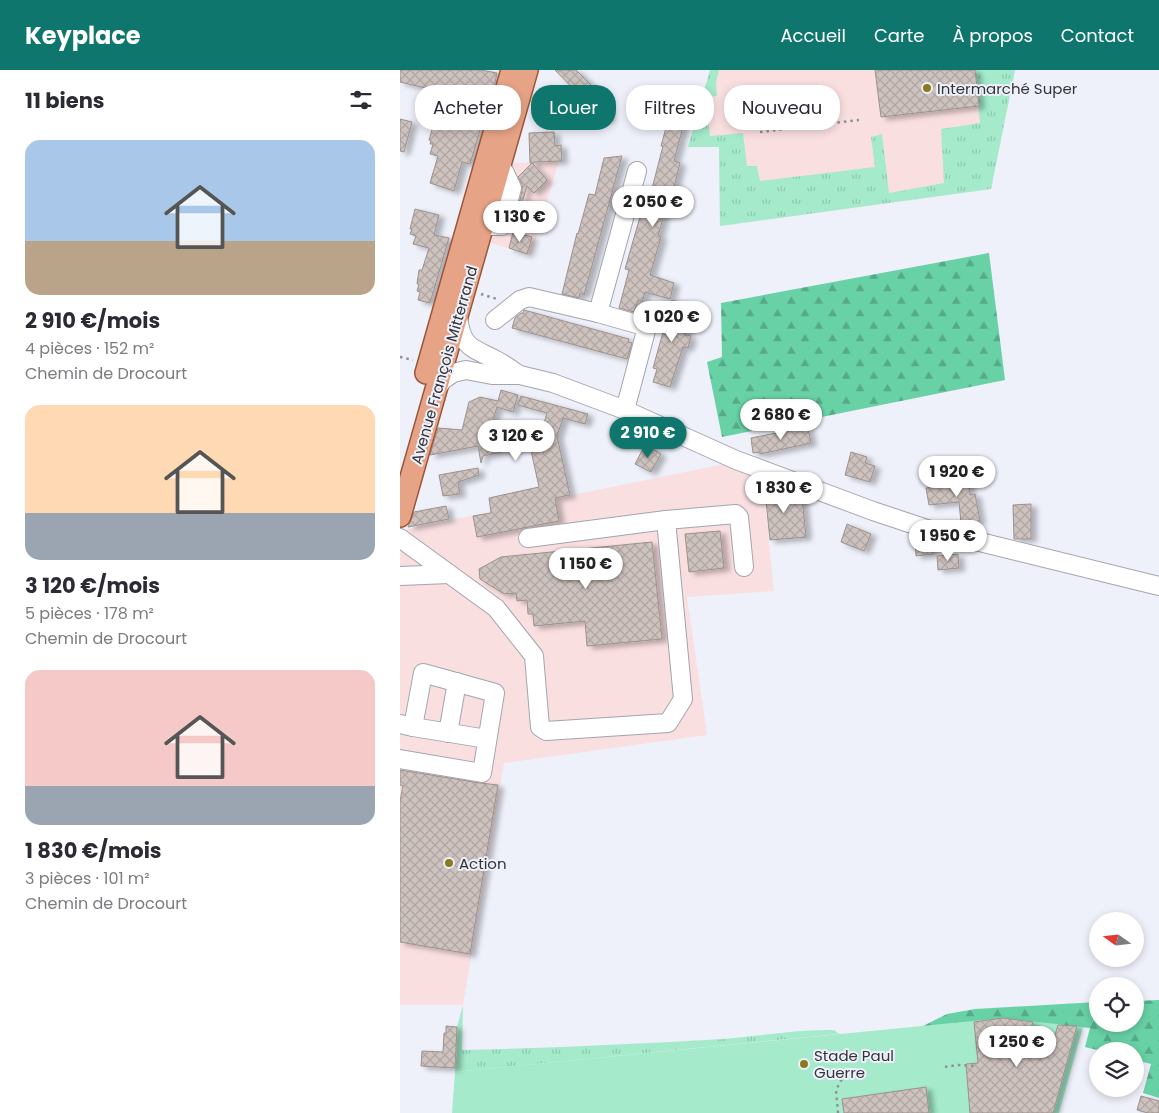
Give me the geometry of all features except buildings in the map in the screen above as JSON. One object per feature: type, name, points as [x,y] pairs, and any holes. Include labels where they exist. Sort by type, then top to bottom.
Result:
[{"type":"main road","name":"Avenue François Mitterrand","points":[[400,466],[449,319],[512,70]]},
{"type":"main road","name":"Avenue François Mitterrand","points":[[400,516],[447,354],[449,319],[471,272],[527,70]]},
{"type":"street","points":[[471,272],[468,255],[519,70]]},
{"type":"street","points":[[598,313],[637,171]]},
{"type":"street","points":[[501,315],[520,300],[529,298],[598,313],[647,327],[625,410]]},
{"type":"street","points":[[449,319],[472,349],[496,360],[520,375]]},
{"type":"street","points":[[472,349],[460,349],[447,354],[455,364],[466,370],[492,375],[520,375],[553,384],[625,410],[736,460],[873,511],[927,528],[1159,586]]},
{"type":"street","points":[[437,388],[443,380],[453,373],[466,370]]},
{"type":"street","points":[[528,538],[666,520],[736,514],[739,517],[744,568]]},
{"type":"street","points":[[400,538],[496,608],[534,656],[540,727],[546,731],[668,723],[683,699],[666,520]]},
{"type":"street","points":[[400,576],[449,574]]},
{"type":"street","points":[[400,759],[482,773],[495,692],[423,673],[406,725],[487,739]]},
{"type":"street","points":[[448,733],[458,682]]},
{"type":"path","points":[[760,132],[859,120]]},
{"type":"path","points":[[476,292],[500,299],[501,315]]},
{"type":"path","points":[[945,1067],[958,1065],[977,1066]]},
{"type":"path","points":[[838,1113],[836,1090],[844,1077]]},
{"type":"shaded area","points":[[710,70],[1015,70],[991,189],[720,226],[719,147],[688,147],[693,130],[714,130],[714,85],[706,85]]},
{"type":"shaded area","points":[[559,161],[531,255],[488,242],[513,163]]},
{"type":"shaded area","points":[[724,464],[762,475],[774,591],[687,597],[707,735],[504,763],[463,1005],[400,1005],[400,556],[407,529]]},
{"type":"green space","points":[[710,70],[719,70],[716,82],[717,96],[714,96],[714,85],[706,85]]},
{"type":"green space","points":[[975,70],[1015,70],[991,189],[720,226],[719,147],[688,147],[693,130],[709,130],[710,136],[743,133],[747,166],[757,166],[760,181],[875,167],[871,137],[882,134],[889,193],[944,183],[941,129],[980,123]]},
{"type":"green space","points":[[989,253],[1005,380],[722,437],[707,362],[722,357],[721,303]]},
{"type":"green space","points":[[1159,1000],[1159,1098],[1144,1093],[1151,1064],[1144,1062],[1144,1042],[1089,1042],[1089,1048],[1085,1047],[1089,1032],[1144,1032],[1144,1001]]},
{"type":"green space","points":[[1089,1002],[1089,1028],[974,1022],[919,1028],[947,1014],[975,1009]]},
{"type":"green space","points":[[463,1005],[462,1050],[724,1039],[806,1031],[834,1030],[839,1034],[455,1072],[457,1027]]},
{"type":"green space","name":"Stade Paul Guerre","points":[[1003,1018],[1083,1027],[1059,1113],[452,1113],[455,1072]]},
{"type":"place","name":"Intermarché Super","points":[[927,88]]},
{"type":"place","name":"Action","points":[[449,863]]},
{"type":"place","name":"Stade Paul Guerre","points":[[804,1064]]}]
